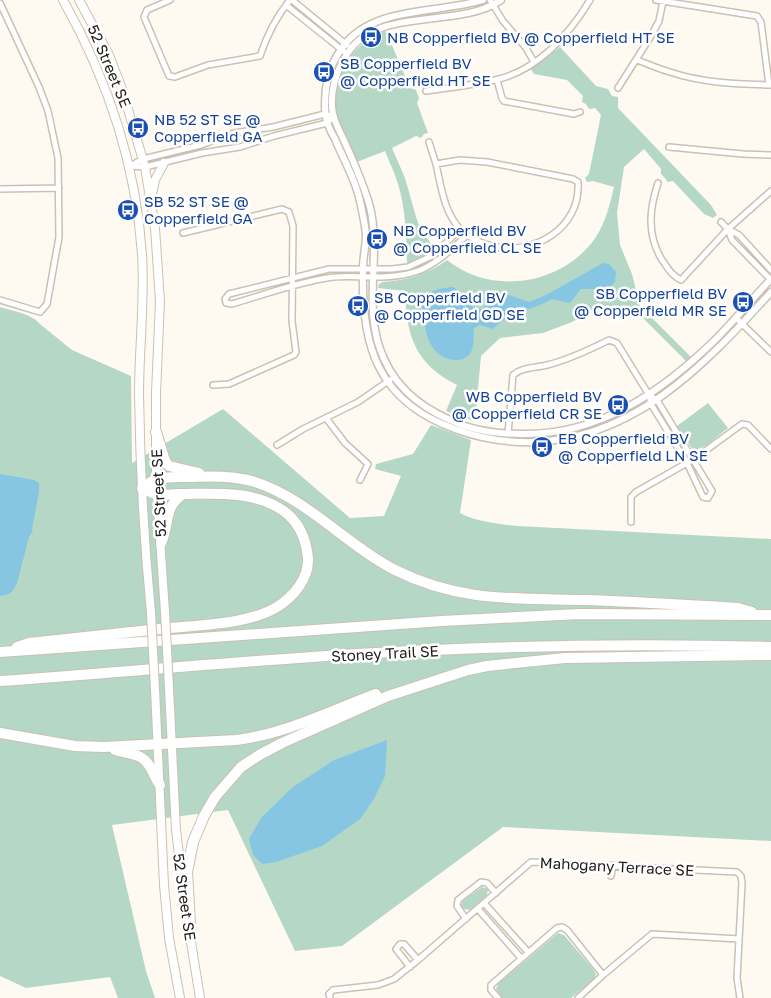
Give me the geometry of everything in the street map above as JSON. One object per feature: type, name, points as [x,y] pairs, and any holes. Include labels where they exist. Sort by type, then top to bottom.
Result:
[{"type":"highway","points":[[156,432],[164,461],[170,466],[210,476]]},
{"type":"highway","points":[[3,652],[29,642],[213,624],[245,618],[276,608],[292,596],[303,581],[308,564],[307,546],[302,531],[293,520],[279,508],[254,498],[227,494],[157,495],[142,488],[156,478],[232,477],[271,488],[286,496],[364,552],[395,570],[428,585],[457,592],[490,598],[586,600],[738,608],[768,615]]},
{"type":"highway","points":[[161,543],[171,504],[183,494]]},
{"type":"highway","name":"Stoney Trail SE","points":[[3,652],[442,621],[579,614],[768,615]]},
{"type":"highway","name":"Stoney Trail SE","points":[[0,681],[276,660],[455,649],[592,644],[771,647]]},
{"type":"highway","points":[[0,733],[75,746],[104,747],[257,737],[282,730],[386,690],[420,680],[487,666],[565,658],[771,655]]},
{"type":"highway","points":[[191,940],[187,872],[193,842],[204,816],[215,797],[241,767],[282,742],[351,711],[388,696],[468,670]]},
{"type":"highway","points":[[104,747],[135,754],[146,759],[155,780],[160,785]]},
{"type":"main road","name":"52 Street SE","points":[[63,0],[92,57],[116,119],[137,205],[142,256],[139,394],[143,534],[151,613],[164,885],[168,929],[180,998]]},
{"type":"main road","name":"52 Street SE","points":[[80,0],[109,55],[122,88],[145,167],[158,252],[160,301],[156,394],[156,478],[176,830],[182,896],[200,998]]},
{"type":"main road","points":[[151,198],[155,180],[164,163]]},
{"type":"street","points":[[170,0],[147,10],[144,17],[169,76],[175,77],[208,65],[260,56],[267,36],[276,19],[289,2]]},
{"type":"street","points":[[483,0],[381,19],[364,27],[341,49],[329,71],[327,82],[325,114],[327,122],[361,203],[366,235],[363,268],[366,325],[378,366],[388,382],[412,408],[429,419],[466,433],[507,441],[535,442],[556,440],[610,426],[651,404],[686,377],[743,323],[771,292]]},
{"type":"street","points":[[501,0],[470,13],[386,26],[368,34],[349,51],[334,84],[334,116],[363,185],[371,210],[374,231],[372,277],[374,334],[384,360],[394,377],[413,398],[442,417],[467,426],[508,434],[558,432],[582,427],[609,417],[649,395],[686,366],[715,340],[771,280],[732,240],[728,228]]},
{"type":"street","points":[[426,91],[496,80],[534,62],[559,42],[579,19],[590,0]]},
{"type":"street","points":[[637,60],[698,79],[770,85],[761,22],[757,16],[656,0]]},
{"type":"street","points":[[618,88],[637,60],[659,21],[663,1]]},
{"type":"street","points":[[289,2],[346,43],[349,51]]},
{"type":"street","points":[[289,2],[312,26],[341,49],[349,51]]},
{"type":"street","points":[[0,3],[39,86],[48,111],[58,158],[60,188],[59,237],[47,304],[40,312],[0,300]]},
{"type":"street","points":[[491,3],[503,21],[526,48],[534,62]]},
{"type":"street","points":[[312,26],[317,21]]},
{"type":"street","points":[[496,80],[504,101],[574,114],[580,112]]},
{"type":"street","points":[[129,166],[142,159],[201,145],[234,133],[325,114],[334,116]]},
{"type":"street","points":[[129,166],[145,167],[202,153],[240,147],[327,122],[334,116]]},
{"type":"street","points":[[429,142],[444,200],[450,214],[460,229],[482,244],[504,249],[522,248],[543,241],[559,230],[572,215],[579,194],[578,182],[574,179],[487,162],[460,160],[436,164]]},
{"type":"street","points":[[669,147],[743,154],[771,154]]},
{"type":"street","points":[[658,183],[652,202],[651,236],[656,250],[672,275],[681,280],[728,228],[771,190]]},
{"type":"street","points":[[356,188],[363,185]]},
{"type":"street","points":[[0,189],[60,188]]},
{"type":"street","points":[[183,233],[282,210],[289,212],[293,226],[292,322],[296,352],[294,355],[229,384],[213,385]]},
{"type":"street","points":[[720,222],[739,234],[771,270]]},
{"type":"street","points":[[460,229],[447,244],[427,259],[408,267],[392,270],[363,268],[328,269],[229,294],[225,299],[226,303],[232,304],[329,277],[391,277],[410,274],[430,266],[442,258],[467,235]]},
{"type":"street","points":[[736,318],[771,352]]},
{"type":"street","points":[[508,434],[513,375],[518,370],[547,365],[582,353],[609,340],[617,343],[649,395],[651,404],[687,464],[702,497],[708,498],[712,491],[657,400],[649,395]]},
{"type":"street","points":[[277,445],[303,429],[358,402],[394,377]]},
{"type":"street","points":[[326,418],[346,443],[368,464],[360,480]]},
{"type":"street","points":[[631,522],[632,497],[636,492],[694,460],[742,424],[748,425],[771,449]]},
{"type":"street","points":[[582,427],[584,434]]},
{"type":"street","name":"Mahogany Terrace SE","points":[[330,998],[333,990],[378,985],[394,979],[532,862],[737,872],[741,876],[742,883],[737,978],[740,998]]},
{"type":"street","points":[[611,876],[613,865]]},
{"type":"street","points":[[466,919],[457,906],[458,900],[481,882],[486,883],[496,893]]},
{"type":"street","points":[[484,903],[528,952]]},
{"type":"street","points":[[478,908],[521,958]]},
{"type":"street","points":[[498,998],[491,990],[491,985],[557,928],[562,927],[567,930],[603,975]]},
{"type":"street","points":[[578,998],[652,934],[739,939]]},
{"type":"street","points":[[410,967],[396,949],[400,944],[404,944],[418,960]]},
{"type":"green space","points":[[386,31],[410,88],[416,90],[419,98],[417,103],[428,133],[424,134],[421,138],[416,136],[392,148],[405,178],[421,230],[435,249],[407,263],[403,204],[397,180],[385,151],[357,162],[343,133],[337,116],[335,102],[339,76],[345,64],[362,44]]},
{"type":"green space","points":[[560,47],[596,86],[608,89],[612,96],[618,97],[618,108],[711,205],[717,215],[713,218],[704,214],[673,181],[667,182],[661,174],[661,169],[644,149],[624,167],[617,213],[620,245],[632,274],[640,306],[692,358],[687,362],[634,309],[601,306],[572,322],[543,333],[500,338],[481,356],[475,421],[446,411],[457,385],[431,368],[422,358],[411,335],[405,291],[378,288],[382,282],[416,276],[447,260],[465,272],[485,279],[527,280],[547,275],[566,266],[582,253],[596,237],[605,219],[614,187],[593,181],[587,182],[585,178],[589,174],[601,115],[595,108],[589,109],[582,102],[583,96],[567,80],[534,74],[531,69]]},
{"type":"green space","points":[[0,307],[32,318],[72,350],[131,376],[132,463],[223,409],[350,518],[384,516],[401,476],[375,469],[376,464],[413,454],[431,425],[471,440],[460,513],[474,519],[518,526],[771,539],[771,841],[503,827],[342,946],[295,951],[228,810],[112,825],[146,971],[155,998],[118,998],[110,977],[26,988],[0,976]]},
{"type":"green space","points":[[708,403],[728,428],[707,445],[693,450],[677,426]]},
{"type":"green space","points":[[482,887],[488,889],[487,895],[470,910],[463,909],[461,905],[463,901]]},
{"type":"green space","points":[[558,933],[564,935],[593,969],[596,974],[594,979],[571,998],[502,998],[496,989],[498,984]]},
{"type":"water","points":[[603,263],[609,264],[616,272],[615,282],[608,289],[581,289],[570,303],[552,299],[507,318],[493,329],[480,325],[474,328],[472,349],[465,358],[455,360],[441,356],[428,339],[421,304],[434,291],[453,287],[464,295],[473,307],[482,309],[493,299],[506,294],[529,302],[546,295]]},
{"type":"water","points":[[0,474],[34,480],[39,483],[39,492],[33,531],[29,537],[17,583],[11,593],[0,596]]},
{"type":"water","points":[[387,740],[385,776],[374,799],[360,819],[322,846],[276,862],[262,864],[253,855],[249,839],[261,818],[293,787],[334,760]]},
{"type":"place","name":"NB Copperfield BV @ Copperfield HT SE","points":[[371,37]]},
{"type":"place","name":"SB Copperfield BV @ Copperfield HT SE","points":[[324,72]]},
{"type":"place","name":"NB 52 ST SE @ Copperfield GA","points":[[138,128]]},
{"type":"place","name":"SB 52 ST SE @ Copperfield GA","points":[[128,210]]},
{"type":"place","name":"NB Copperfield BV @ Copperfield CL SE","points":[[377,239]]},
{"type":"place","name":"SB Copperfield BV @ Copperfield MR SE","points":[[743,302]]},
{"type":"place","name":"SB Copperfield BV @ Copperfield GD SE","points":[[358,306]]},
{"type":"place","name":"WB Copperfield BV @ Copperfield CR SE","points":[[618,405]]},
{"type":"place","name":"EB Copperfield BV @ Copperfield LN SE","points":[[542,447]]}]
